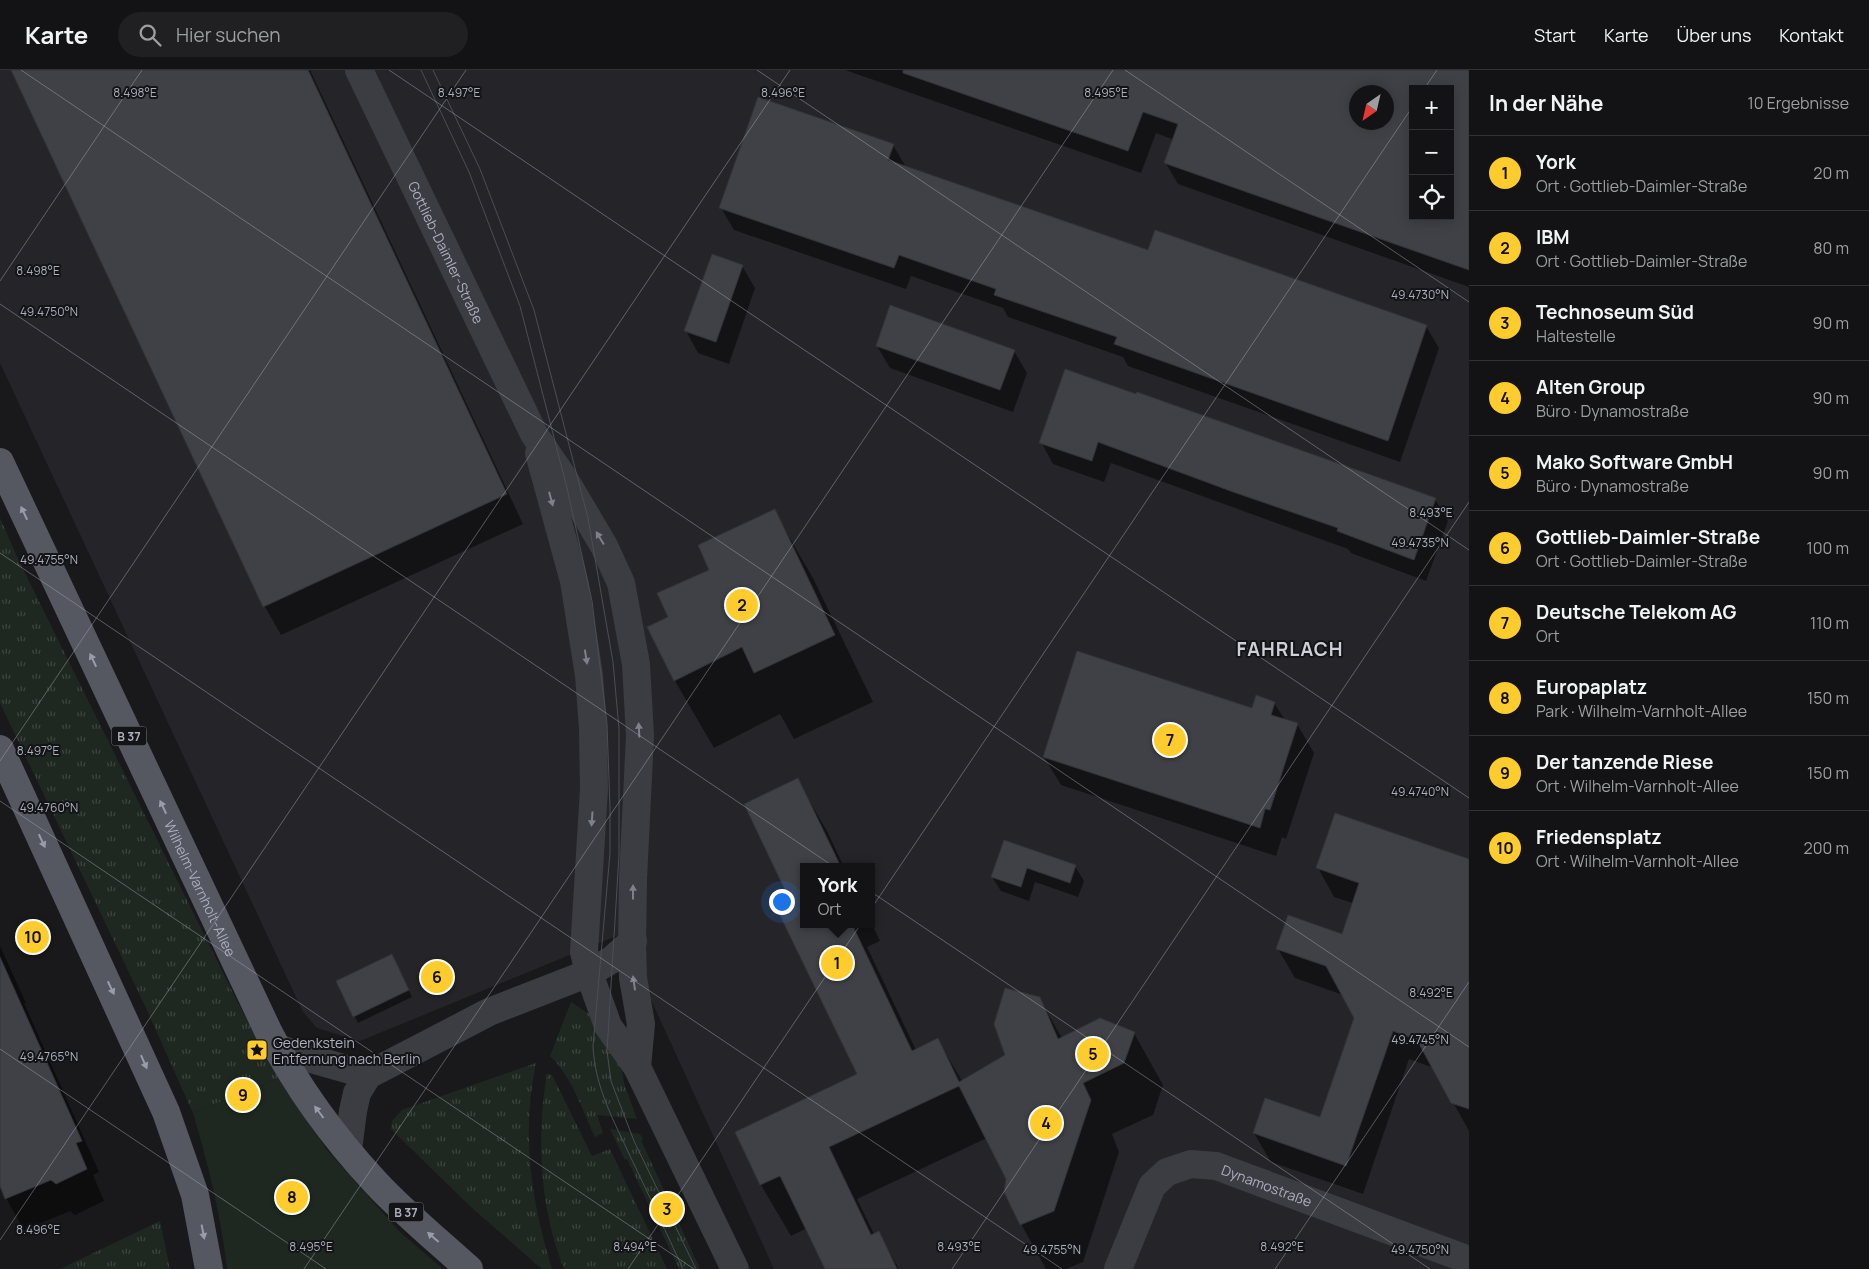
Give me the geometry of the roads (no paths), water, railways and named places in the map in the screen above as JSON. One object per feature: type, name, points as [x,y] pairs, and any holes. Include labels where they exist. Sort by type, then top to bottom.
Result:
[{"type":"main road","name":"Wilhelm-Varnholt-Allee","points":[[0,462],[276,1047],[312,1103],[348,1150],[403,1209],[470,1269]]},
{"type":"main road","points":[[0,749],[166,1112],[194,1195],[209,1269]]},
{"type":"street","name":"Gottlieb-Daimler-Straße","points":[[359,70],[534,434],[565,480],[604,546],[621,583],[636,664],[640,736],[632,879],[633,978],[641,1024],[638,1066]]},
{"type":"street","name":"Gottlieb-Daimler-Straße","points":[[534,434],[574,581],[590,675],[594,788],[584,952],[589,973],[608,1026],[638,1066],[735,1269]]},
{"type":"street","points":[[574,581],[586,571],[596,569],[607,572],[621,583]]},
{"type":"street","points":[[348,1150],[357,1093],[368,1076],[489,1012],[589,973],[613,959],[633,941]]},
{"type":"street","points":[[276,1047],[368,1076]]},
{"type":"street","name":"Dynamostraße","points":[[1118,1269],[1152,1186],[1167,1172],[1191,1164],[1216,1166],[1469,1260]]},
{"type":"tram line","points":[[421,70],[469,172],[520,306],[567,488],[592,601],[607,724],[610,807],[610,853],[593,1046],[597,1076],[612,1117],[683,1269]]},
{"type":"tram line","points":[[433,70],[480,169],[534,310],[588,518],[613,662],[619,729],[619,855],[607,1051],[611,1081],[634,1141],[696,1269]]},
{"type":"place","name":"IBM","points":[[742,605]]},
{"type":"place","name":"Deutsche Telekom AG","points":[[1170,740]]},
{"type":"place","name":"Friedensplatz","points":[[33,937]]},
{"type":"place","name":"York","points":[[837,963]]},
{"type":"place","name":"Gottlieb-Daimler-Straße","points":[[437,977]]},
{"type":"place","name":"Gedenkstein Entfernung nach Berlin","points":[[257,1050]]},
{"type":"place","name":"Mako Software GmbH","points":[[1093,1054]]},
{"type":"place","name":"Der tanzende Riese","points":[[243,1095]]},
{"type":"place","name":"Alten Group","points":[[1046,1123]]},
{"type":"place","name":"Europaplatz","points":[[292,1197]]},
{"type":"place","name":"Technoseum Süd","points":[[667,1209]]},
{"type":"district","name":"FAHRLACH","points":[[1290,649]]}]
